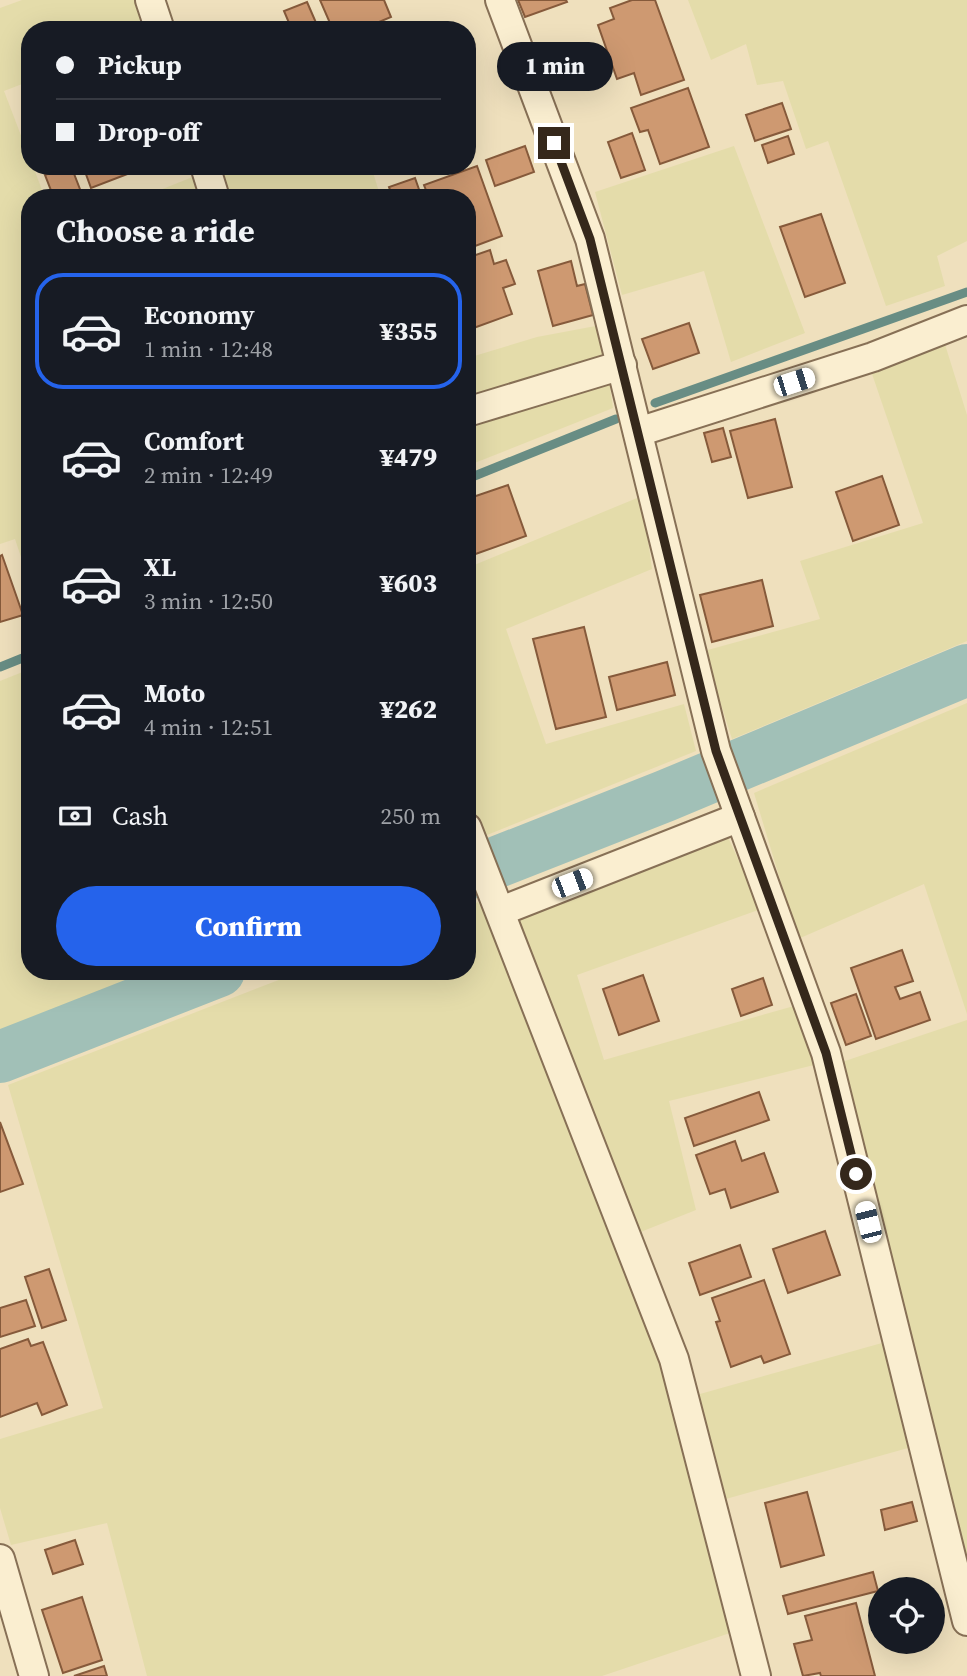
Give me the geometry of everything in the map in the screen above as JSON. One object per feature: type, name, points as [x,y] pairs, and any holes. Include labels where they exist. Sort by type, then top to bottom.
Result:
[{"type":"street","points":[[150,0],[157,21]]},
{"type":"street","points":[[500,0],[590,239],[716,751],[826,1053],[967,1621]]},
{"type":"street","points":[[638,432],[873,357],[967,320]]},
{"type":"street","points":[[476,408],[622,365]]},
{"type":"street","points":[[496,899],[738,809]]},
{"type":"street","points":[[476,851],[674,1359],[756,1676]]},
{"type":"street","points":[[0,1559],[34,1676]]},
{"type":"shaded area","points":[[22,0],[157,0],[162,21],[21,21],[21,84],[4,91],[21,135],[21,175],[36,175],[42,189],[21,189],[21,557],[15,539],[0,544],[0,8]]},
{"type":"shaded area","points":[[688,0],[967,0],[967,241],[937,256],[945,286],[886,306],[828,141],[806,149],[783,81],[757,85],[746,44],[711,60]]},
{"type":"shaded area","points":[[734,146],[805,333],[731,362],[704,271],[622,295],[595,192]]},
{"type":"shaded area","points":[[198,175],[374,175],[378,189],[162,189]]},
{"type":"shaded area","points":[[601,325],[613,408],[476,462],[476,355],[537,337]]},
{"type":"shaded area","points":[[943,338],[967,415],[967,641],[732,739],[704,651],[820,619],[800,561],[923,523],[871,371]]},
{"type":"shaded area","points":[[642,496],[652,569],[506,629],[546,744],[684,704],[696,751],[476,839],[476,564]]},
{"type":"shaded area","points":[[21,673],[21,980],[127,980],[0,1031],[0,681]]},
{"type":"shaded area","points":[[967,703],[967,1014],[924,884],[798,939],[754,793]]},
{"type":"shaded area","points":[[726,833],[761,909],[577,975],[604,1060],[794,1006],[814,1065],[669,1101],[696,1210],[618,1241],[675,1401],[882,1343],[908,1448],[701,1506],[733,1632],[602,1676],[147,1676],[107,1523],[11,1545],[0,1508],[0,1439],[103,1408],[8,1085],[279,980],[476,980],[476,903],[478,902],[491,926]]},
{"type":"shaded area","points":[[967,1020],[967,1572],[842,1062]]},
{"type":"building","points":[[320,0],[384,0],[391,17],[381,21],[329,21]]},
{"type":"building","points":[[518,0],[566,0],[567,2],[525,17]]},
{"type":"building","points":[[632,0],[655,0],[684,80],[641,95],[634,73],[617,79],[598,25],[614,19],[610,8]]},
{"type":"building","points":[[307,2],[315,21],[288,21],[284,11]]},
{"type":"building","points":[[688,88],[709,147],[660,164],[648,130],[640,132],[631,108]]},
{"type":"building","points":[[782,103],[791,129],[755,141],[746,115]]},
{"type":"building","points":[[632,133],[645,170],[621,178],[608,142]]},
{"type":"building","points":[[788,136],[794,154],[768,163],[762,145]]},
{"type":"building","points":[[525,146],[534,172],[495,186],[486,160]]},
{"type":"building","points":[[476,166],[502,236],[476,246],[476,189],[426,189],[424,185],[452,175],[476,175]]},
{"type":"building","points":[[45,175],[74,175],[80,189],[50,189]]},
{"type":"building","points":[[86,175],[125,175],[91,188]]},
{"type":"building","points":[[415,178],[419,189],[390,189],[389,187]]},
{"type":"building","points":[[821,214],[845,283],[805,297],[780,227]]},
{"type":"building","points":[[490,250],[494,264],[506,260],[515,284],[503,288],[512,314],[476,327],[476,255]]},
{"type":"building","points":[[571,261],[577,286],[585,284],[593,315],[553,326],[538,271]]},
{"type":"building","points":[[689,323],[699,353],[653,369],[642,339]]},
{"type":"building","points":[[775,419],[792,487],[748,498],[730,431]]},
{"type":"building","points":[[723,428],[731,457],[712,462],[704,433]]},
{"type":"building","points":[[882,476],[899,525],[853,541],[836,492]]},
{"type":"building","points":[[508,485],[526,536],[476,554],[476,496]]},
{"type":"building","points":[[2,555],[21,616],[0,622]]},
{"type":"building","points":[[762,580],[773,626],[712,642],[700,595]]},
{"type":"building","points":[[584,627],[606,717],[556,729],[533,639]]},
{"type":"building","points":[[667,662],[675,695],[617,710],[609,677]]},
{"type":"building","points":[[902,950],[913,981],[895,987],[900,999],[920,992],[930,1020],[876,1039],[851,968]]},
{"type":"building","points":[[643,975],[659,1021],[619,1035],[603,989]]},
{"type":"building","points":[[763,978],[772,1005],[741,1016],[732,989]]},
{"type":"building","points":[[856,994],[871,1036],[846,1045],[831,1003]]},
{"type":"building","points":[[759,1092],[769,1120],[694,1146],[685,1118]]},
{"type":"building","points":[[0,1122],[23,1184],[0,1192]]},
{"type":"building","points":[[735,1141],[742,1161],[764,1153],[778,1192],[731,1208],[725,1189],[710,1194],[696,1155]]},
{"type":"building","points":[[825,1231],[840,1275],[788,1293],[773,1249]]},
{"type":"building","points":[[740,1245],[751,1277],[700,1295],[689,1263]]},
{"type":"building","points":[[49,1269],[66,1320],[42,1328],[25,1277]]},
{"type":"building","points":[[764,1280],[790,1354],[764,1363],[761,1356],[731,1367],[716,1322],[720,1321],[712,1298]]},
{"type":"building","points":[[26,1300],[35,1326],[0,1337],[0,1308]]},
{"type":"building","points":[[28,1339],[31,1346],[43,1342],[67,1405],[42,1415],[37,1403],[0,1417],[0,1349]]},
{"type":"building","points":[[807,1492],[824,1555],[781,1567],[765,1503]]},
{"type":"building","points":[[912,1502],[917,1521],[885,1530],[881,1510]]},
{"type":"building","points":[[75,1540],[83,1564],[53,1574],[45,1550]]},
{"type":"building","points":[[873,1572],[874,1577],[868,1577],[868,1594],[788,1614],[783,1596]]},
{"type":"building","points":[[82,1597],[102,1660],[63,1673],[42,1610]]},
{"type":"building","points":[[856,1603],[875,1676],[821,1676],[820,1673],[803,1676],[794,1644],[812,1640],[805,1616]]},
{"type":"building","points":[[104,1666],[107,1676],[74,1676]]},
{"type":"waterway","points":[[655,403],[967,292]]},
{"type":"waterway","points":[[476,475],[616,419]]},
{"type":"waterway","points":[[0,667],[21,659]]},
{"type":"waterway","points":[[476,870],[665,796],[967,670]]},
{"type":"waterway","points":[[0,1057],[196,980]]},
{"type":"route","points":[[554,143],[590,239],[716,751],[826,1053],[856,1174]]}]
